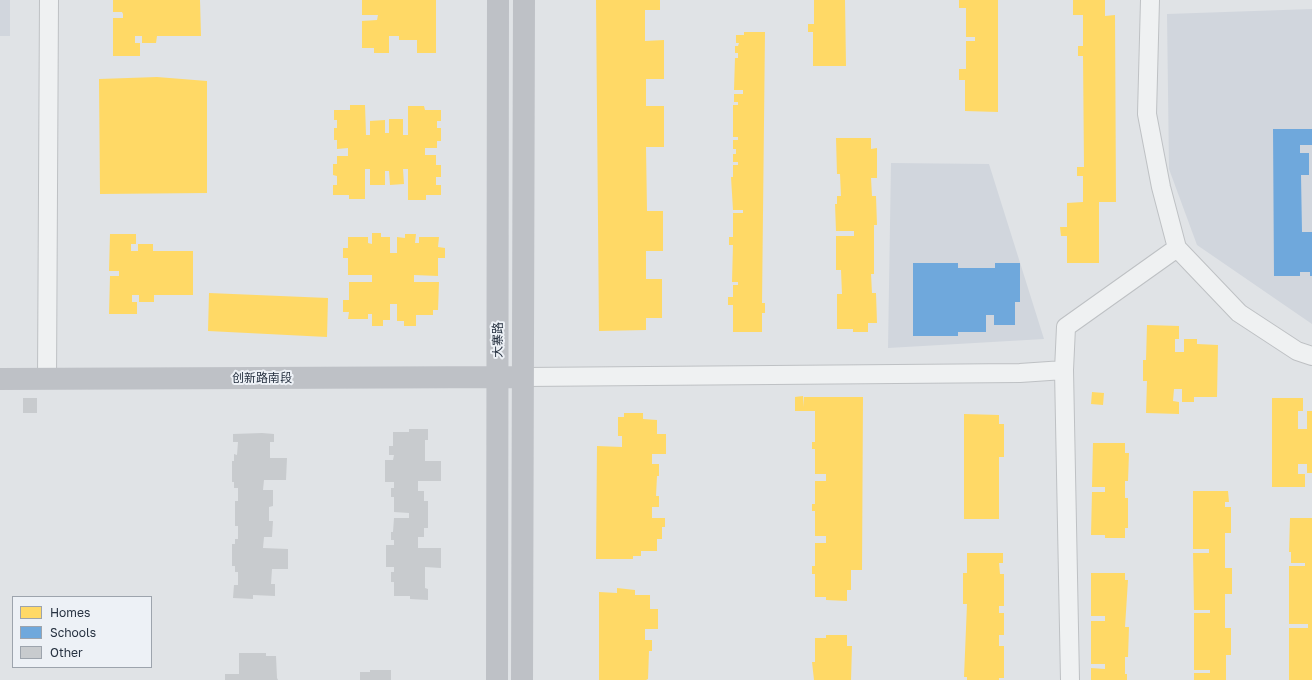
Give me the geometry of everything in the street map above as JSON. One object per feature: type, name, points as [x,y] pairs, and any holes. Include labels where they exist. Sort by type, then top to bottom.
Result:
[{"type":"main road","name":"大寨路","points":[[497,680],[498,0]]},
{"type":"main road","points":[[522,680],[524,0]]},
{"type":"main road","name":"创新路南段","points":[[0,379],[524,377]]},
{"type":"street","points":[[47,378],[49,0]]},
{"type":"street","points":[[1150,0],[1147,114],[1160,187],[1177,248],[1239,313],[1297,351],[1312,356]]},
{"type":"street","points":[[1070,680],[1064,370],[1066,327],[1177,248]]},
{"type":"street","points":[[524,377],[1020,373],[1064,370]]},
{"type":"shaded area","points":[[0,0],[10,0],[10,36],[0,36]]},
{"type":"shaded area","points":[[1312,9],[1312,324],[1197,245],[1169,169],[1167,14]]},
{"type":"shaded area","points":[[891,163],[989,164],[1044,339],[888,348]]},
{"type":"building: Homes","points":[[113,0],[200,0],[201,36],[157,36],[156,43],[142,43],[142,36],[135,36],[135,43],[140,43],[140,56],[113,56],[113,18],[123,18],[123,14],[122,12],[113,12]]},
{"type":"building: Homes","points":[[362,0],[436,0],[436,53],[417,53],[417,40],[399,40],[399,36],[389,36],[389,53],[374,53],[374,48],[362,48],[362,21],[377,20],[378,15],[362,15]]},
{"type":"building: Homes","points":[[596,0],[660,0],[660,10],[645,10],[645,41],[664,40],[664,79],[646,79],[646,106],[664,106],[664,147],[646,147],[647,211],[663,211],[663,251],[646,251],[646,279],[662,279],[662,318],[646,318],[646,330],[599,331]]},
{"type":"building: Homes","points":[[814,0],[845,0],[846,66],[813,66],[813,32],[808,32],[808,24],[814,24]]},
{"type":"building: Homes","points":[[959,0],[998,0],[998,112],[965,111],[965,80],[959,80],[959,69],[966,69],[966,41],[975,41],[975,37],[966,37],[966,8],[959,8]]},
{"type":"building: Homes","points":[[1073,0],[1105,0],[1105,16],[1115,15],[1116,202],[1099,202],[1099,263],[1067,263],[1067,236],[1061,236],[1060,227],[1067,227],[1067,203],[1083,202],[1083,176],[1077,176],[1077,167],[1084,167],[1083,56],[1078,56],[1078,46],[1083,46],[1083,15],[1073,15]]},
{"type":"building: Homes","points":[[744,32],[765,32],[762,303],[765,303],[765,313],[762,313],[762,332],[733,332],[733,305],[728,305],[728,297],[733,297],[733,285],[738,285],[738,282],[732,282],[733,245],[729,245],[729,237],[733,237],[733,213],[743,213],[743,210],[733,210],[731,177],[733,177],[733,165],[738,165],[738,162],[733,162],[733,154],[736,154],[736,149],[733,149],[733,140],[738,140],[738,137],[733,137],[733,105],[738,105],[738,102],[734,102],[734,94],[743,94],[743,90],[734,90],[735,58],[738,58],[738,53],[735,53],[735,46],[738,46],[739,43],[736,43],[736,35],[744,35]]},
{"type":"building: Homes","points":[[157,77],[207,81],[207,193],[100,194],[99,79]]},
{"type":"building: Homes","points":[[350,105],[365,105],[366,135],[370,135],[370,121],[385,120],[385,133],[389,133],[389,119],[403,119],[403,135],[408,135],[408,106],[424,106],[425,110],[441,110],[441,121],[437,121],[437,128],[441,128],[441,141],[437,141],[437,148],[425,148],[425,155],[436,155],[436,165],[441,165],[441,177],[436,177],[436,185],[441,185],[441,195],[426,195],[426,200],[408,200],[408,169],[403,169],[404,184],[390,185],[389,171],[385,171],[385,185],[370,185],[370,169],[365,169],[365,199],[349,199],[349,195],[333,195],[333,185],[337,185],[337,176],[333,175],[333,164],[337,164],[337,156],[348,156],[348,148],[337,149],[337,140],[334,140],[334,128],[337,128],[337,120],[334,120],[334,110],[350,110]]},
{"type":"building: Homes","points":[[836,138],[871,138],[871,149],[877,148],[877,178],[871,178],[872,196],[876,196],[877,225],[874,225],[874,274],[871,274],[872,293],[876,293],[877,323],[868,323],[868,332],[853,332],[853,329],[837,329],[837,294],[842,294],[841,270],[836,270],[836,236],[854,236],[854,231],[836,231],[835,204],[837,204],[837,196],[841,196],[840,174],[837,174]]},
{"type":"building: Homes","points":[[372,233],[381,233],[381,237],[390,237],[390,253],[397,253],[397,237],[405,238],[405,234],[416,234],[415,243],[419,243],[419,237],[439,237],[438,247],[445,248],[445,258],[438,258],[438,276],[414,275],[414,282],[439,282],[438,310],[433,310],[433,315],[416,315],[416,326],[404,326],[404,321],[397,321],[397,304],[390,304],[390,320],[383,320],[383,326],[372,326],[372,314],[368,314],[368,319],[348,319],[349,312],[343,312],[343,300],[349,300],[349,282],[372,282],[372,275],[348,275],[348,258],[343,258],[343,248],[348,248],[348,237],[368,237],[368,243],[372,244]]},
{"type":"building: Homes","points":[[110,234],[136,234],[136,244],[131,244],[131,251],[138,251],[138,244],[153,244],[153,251],[193,251],[193,295],[154,295],[154,302],[139,302],[139,295],[132,295],[132,302],[137,302],[137,314],[109,314],[110,276],[119,276],[119,271],[109,271]]},
{"type":"building: Homes","points":[[209,293],[328,298],[327,337],[208,331]]},
{"type":"building: Homes","points":[[1147,325],[1179,326],[1179,339],[1175,339],[1175,352],[1184,352],[1184,339],[1197,339],[1197,344],[1218,345],[1217,397],[1194,397],[1194,402],[1182,402],[1182,389],[1174,389],[1173,401],[1179,402],[1179,414],[1146,413],[1147,381],[1143,381],[1143,360],[1146,360]]},
{"type":"building: Homes","points":[[1092,392],[1104,393],[1103,405],[1091,404]]},
{"type":"building: Homes","points":[[803,396],[804,407],[804,397],[863,397],[862,570],[851,570],[851,590],[847,590],[847,601],[826,600],[826,597],[815,597],[815,574],[812,574],[812,566],[815,566],[815,543],[826,543],[826,536],[815,536],[815,511],[812,511],[812,504],[815,504],[815,481],[826,481],[826,474],[815,474],[815,449],[812,449],[812,442],[815,442],[815,411],[795,411],[795,397]]},
{"type":"building: Homes","points":[[1272,398],[1303,398],[1303,411],[1298,411],[1298,429],[1307,429],[1307,411],[1312,411],[1312,473],[1307,473],[1307,464],[1298,464],[1298,474],[1305,474],[1305,487],[1272,487]]},
{"type":"building: Homes","points":[[624,413],[643,413],[643,419],[657,420],[657,434],[666,434],[666,454],[652,454],[652,464],[659,464],[656,496],[659,496],[659,507],[652,507],[652,518],[665,518],[665,527],[662,527],[662,539],[657,539],[657,551],[641,551],[641,556],[633,556],[633,559],[596,559],[597,446],[622,447],[622,436],[618,436],[618,417],[624,417]]},
{"type":"building: Homes","points":[[964,414],[999,415],[999,424],[1004,424],[1004,457],[999,457],[999,519],[964,519]]},
{"type":"building: Homes","points":[[1093,443],[1125,443],[1125,453],[1129,453],[1128,481],[1125,481],[1125,498],[1128,498],[1128,528],[1125,528],[1125,538],[1105,538],[1105,535],[1091,535],[1092,492],[1105,492],[1105,487],[1092,487]]},
{"type":"building: Homes","points":[[1193,491],[1228,491],[1229,502],[1225,502],[1225,507],[1231,507],[1231,533],[1225,533],[1225,568],[1232,568],[1232,594],[1225,594],[1225,628],[1231,628],[1231,655],[1226,655],[1226,680],[1194,680],[1194,673],[1210,673],[1210,670],[1194,670],[1194,613],[1210,613],[1210,610],[1194,610],[1193,553],[1209,553],[1209,549],[1193,549]]},
{"type":"building: Homes","points":[[1290,518],[1312,518],[1312,680],[1289,680],[1289,628],[1308,628],[1308,624],[1289,624],[1289,566],[1305,566],[1305,563],[1291,563],[1291,552],[1289,552]]},
{"type":"building: Homes","points":[[967,553],[1003,553],[1003,563],[999,563],[1000,574],[1004,574],[1004,606],[999,606],[999,613],[1004,613],[1004,635],[999,635],[999,646],[1004,646],[1004,678],[999,678],[999,680],[967,680],[967,677],[964,677],[967,604],[963,604],[963,573],[967,573]]},
{"type":"building: Homes","points":[[1091,573],[1125,573],[1125,580],[1128,580],[1125,627],[1129,627],[1128,657],[1125,657],[1125,674],[1127,674],[1127,680],[1091,680],[1091,668],[1105,669],[1105,664],[1091,664],[1091,621],[1105,621],[1105,616],[1091,616]]},
{"type":"building: Homes","points":[[617,588],[635,590],[635,595],[650,595],[650,609],[658,609],[658,629],[645,629],[645,640],[652,640],[652,651],[649,651],[648,679],[646,680],[599,680],[599,592],[617,593]]},
{"type":"building: Homes","points":[[826,635],[847,635],[847,646],[852,646],[851,680],[814,680],[812,662],[815,662],[815,638],[826,638]]},
{"type":"building: Schools","points":[[1273,129],[1312,129],[1312,145],[1300,145],[1300,153],[1309,153],[1309,175],[1301,175],[1302,232],[1312,232],[1312,276],[1310,276],[1310,272],[1300,272],[1300,276],[1274,276]]},
{"type":"building: Schools","points":[[913,263],[958,263],[958,268],[995,268],[995,263],[1020,263],[1020,302],[1015,302],[1015,325],[994,325],[994,315],[986,315],[986,332],[958,332],[958,336],[913,336]]},
{"type":"building: Other","points":[[23,398],[37,398],[37,413],[23,413]]},
{"type":"building: Other","points":[[409,429],[428,429],[428,440],[425,440],[425,461],[441,461],[441,481],[418,481],[418,491],[424,491],[424,501],[428,501],[428,528],[424,528],[424,537],[418,537],[418,548],[441,548],[441,568],[425,567],[425,588],[428,589],[428,600],[410,599],[410,596],[394,596],[394,582],[391,582],[391,572],[394,572],[394,567],[386,567],[386,545],[394,545],[394,540],[391,540],[391,532],[393,532],[394,518],[409,518],[409,513],[394,512],[394,497],[391,497],[391,488],[394,488],[394,482],[385,482],[385,460],[393,460],[394,455],[389,455],[389,446],[393,446],[393,432],[409,432]]},
{"type":"building: Other","points":[[233,434],[274,434],[274,442],[270,442],[270,458],[287,458],[286,480],[264,480],[263,490],[273,490],[273,506],[269,507],[269,521],[273,521],[272,537],[264,537],[263,548],[288,549],[288,569],[272,569],[271,584],[275,584],[275,596],[253,595],[253,599],[233,598],[234,585],[238,585],[238,572],[235,572],[235,566],[232,566],[232,544],[235,544],[235,539],[238,539],[238,526],[235,526],[235,501],[238,501],[238,488],[234,488],[234,482],[232,482],[232,461],[234,461],[234,454],[237,455],[238,442],[233,442]]},
{"type":"building: Other","points":[[239,653],[266,653],[266,656],[276,656],[278,680],[225,680],[225,674],[239,674]]},
{"type":"building: Other","points":[[370,670],[391,670],[391,680],[360,680],[360,672],[370,672]]}]
